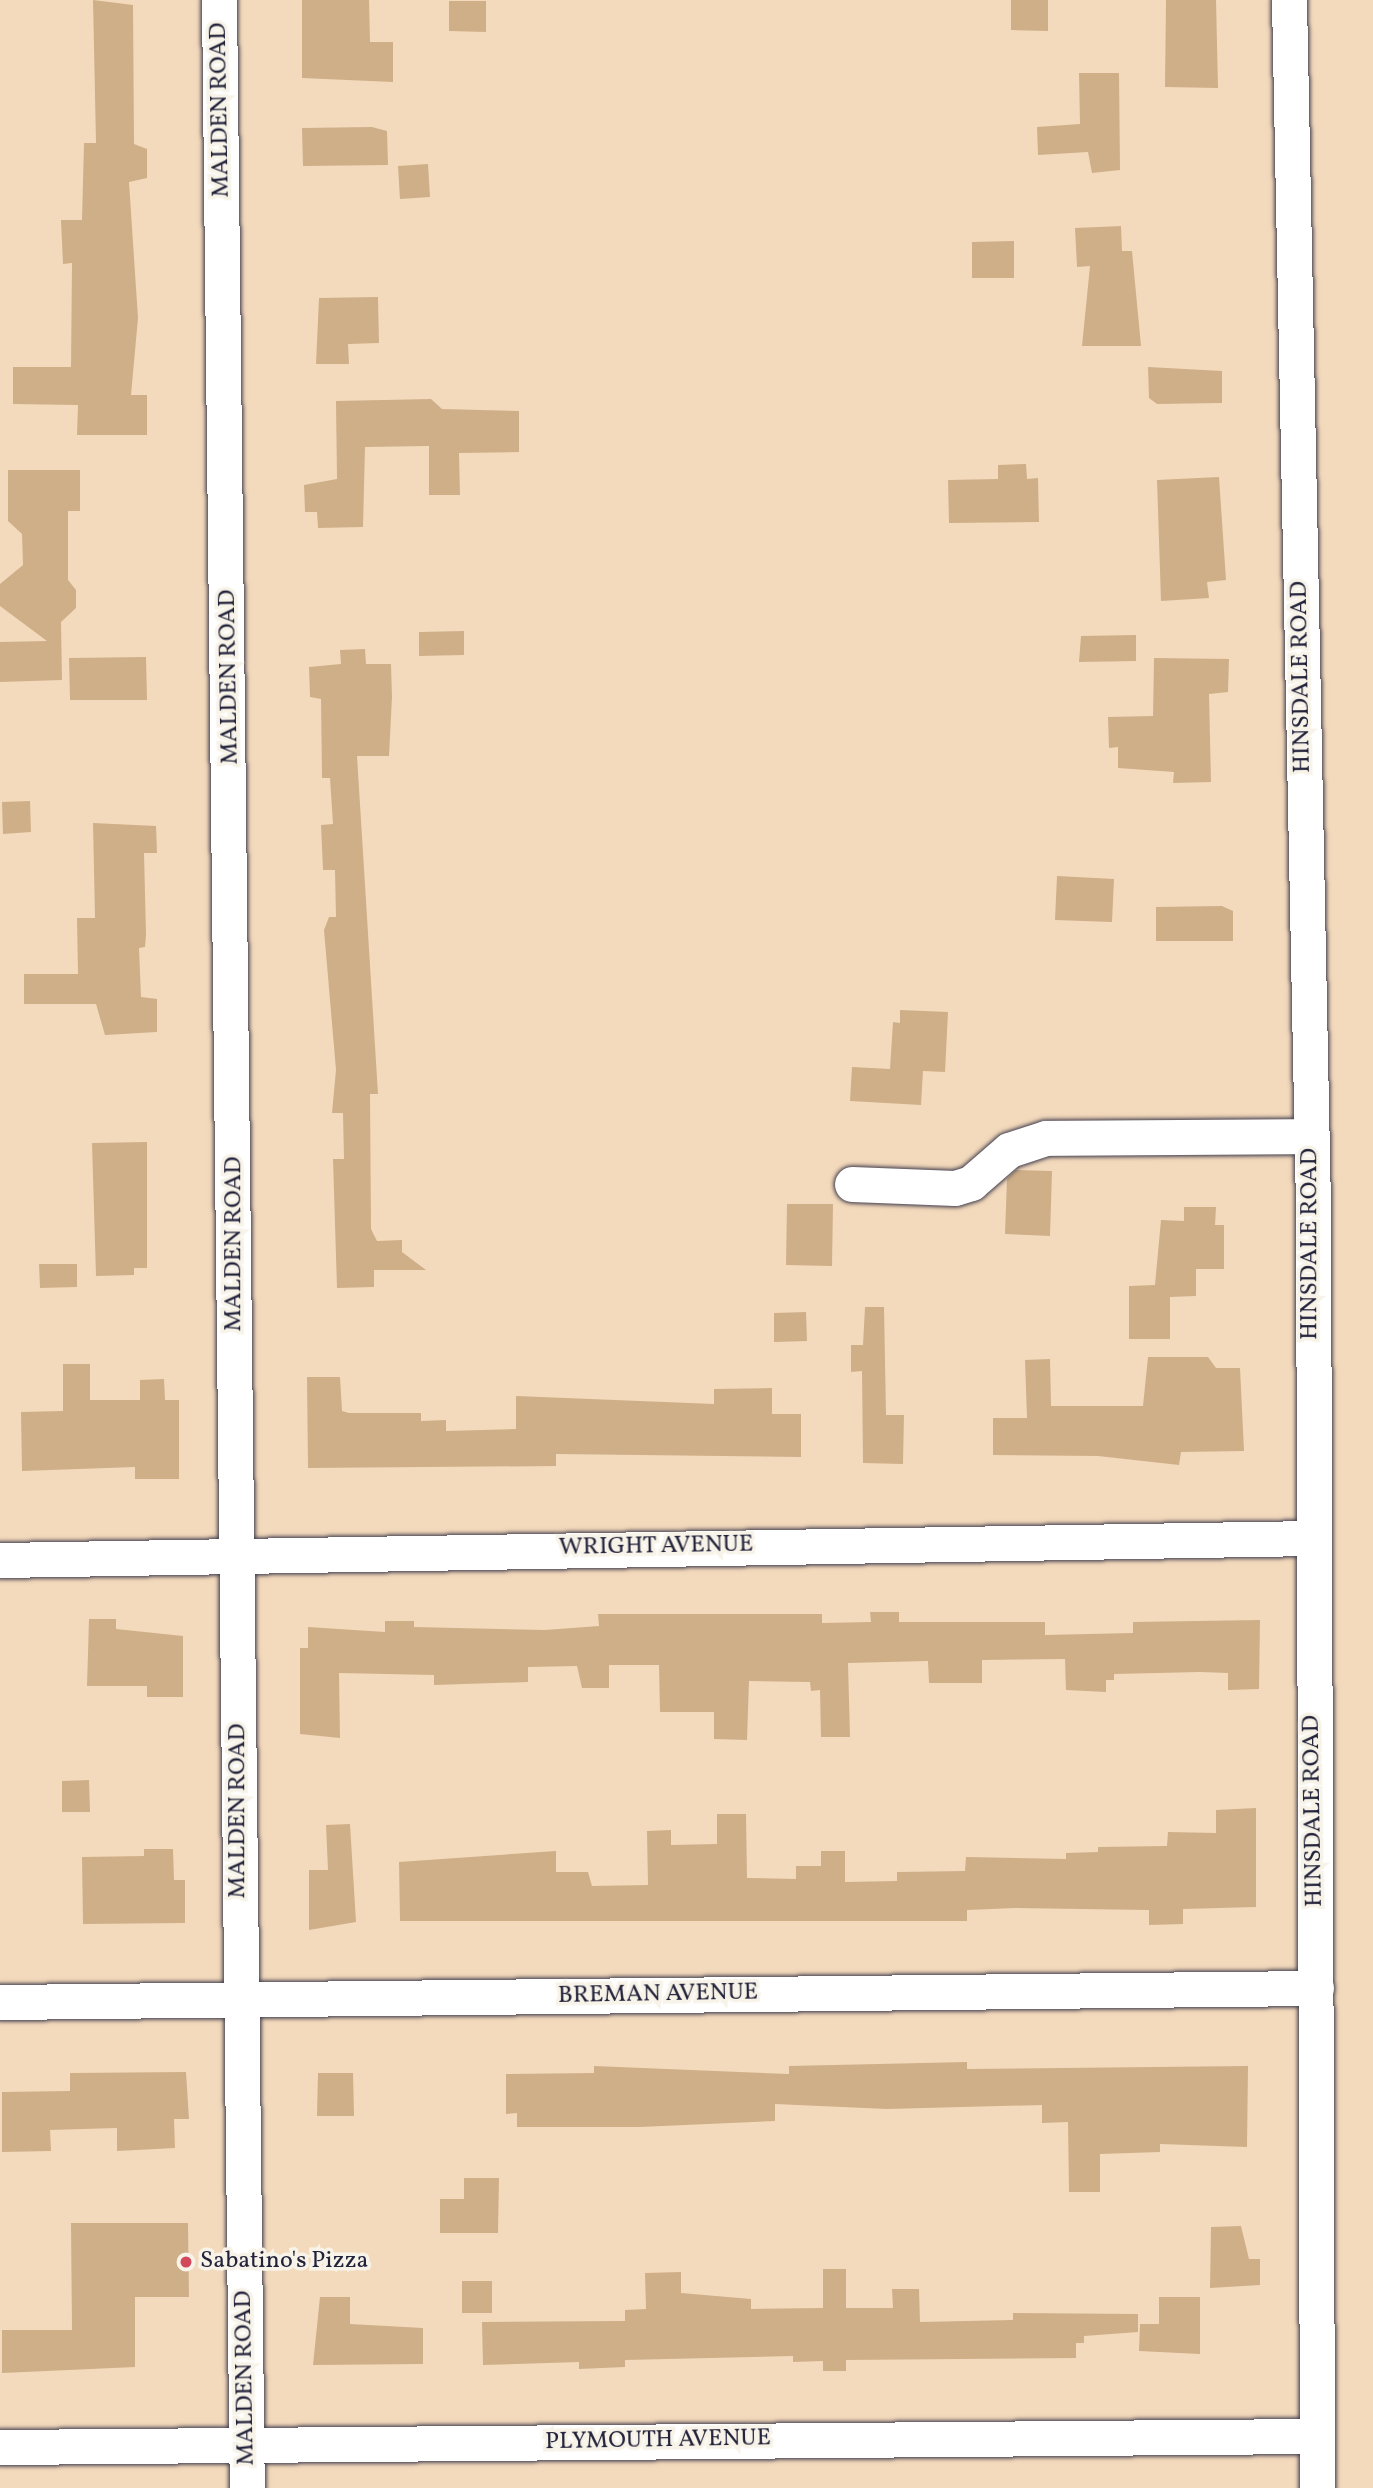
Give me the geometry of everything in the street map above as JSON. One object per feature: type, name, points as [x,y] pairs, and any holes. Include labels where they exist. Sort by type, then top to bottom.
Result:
[{"type":"street","name":"MALDEN ROAD","points":[[219,0],[247,2488]]},
{"type":"street","name":"HINSDALE ROAD","points":[[1289,0],[1312,1136],[1317,2488]]},
{"type":"street","points":[[852,1184],[955,1188],[971,1183],[1009,1150],[1046,1138],[1312,1136]]},
{"type":"street","name":"WRIGHT AVENUE","points":[[0,1560],[237,1553],[1312,1538]]},
{"type":"street","name":"BREMAN AVENUE","points":[[0,2002],[1316,1987]]},
{"type":"street","name":"PLYMOUTH AVENUE","points":[[0,2446],[1316,2435]]},
{"type":"building","points":[[93,0],[133,5],[134,144],[147,149],[147,178],[129,182],[138,318],[131,395],[147,395],[147,435],[77,435],[78,405],[13,404],[13,367],[71,367],[72,263],[63,264],[61,220],[82,220],[84,143],[96,143]]},
{"type":"building","points":[[302,0],[369,0],[370,42],[393,42],[393,82],[302,78]]},
{"type":"building","points":[[1011,0],[1048,0],[1048,31],[1011,30]]},
{"type":"building","points":[[1166,0],[1216,0],[1218,88],[1165,87]]},
{"type":"building","points":[[449,1],[486,1],[486,32],[449,31]]},
{"type":"building","points":[[1079,73],[1119,73],[1120,170],[1092,173],[1088,152],[1038,155],[1037,127],[1080,124]]},
{"type":"building","points":[[372,127],[387,131],[388,165],[303,166],[302,128]]},
{"type":"building","points":[[428,164],[430,197],[400,199],[398,166]]},
{"type":"building","points":[[1121,226],[1122,251],[1132,251],[1141,346],[1082,346],[1090,266],[1077,267],[1075,228]]},
{"type":"building","points":[[1014,241],[1014,278],[972,278],[972,242]]},
{"type":"building","points":[[378,297],[379,343],[348,344],[349,364],[316,364],[319,298]]},
{"type":"building","points":[[1148,367],[1222,371],[1222,403],[1157,404],[1149,398]]},
{"type":"building","points":[[431,399],[442,409],[519,411],[519,452],[459,453],[460,495],[429,495],[429,446],[365,447],[363,527],[318,528],[317,512],[305,512],[304,485],[337,479],[336,401]]},
{"type":"building","points":[[1026,464],[1027,479],[1038,478],[1039,522],[949,523],[948,480],[998,479],[998,465]]},
{"type":"building","points":[[8,470],[80,470],[80,511],[68,511],[68,580],[76,590],[76,608],[61,622],[62,680],[0,682],[0,642],[47,641],[0,606],[0,584],[23,565],[22,534],[8,521]]},
{"type":"building","points":[[1219,477],[1226,580],[1207,582],[1209,598],[1161,601],[1157,480]]},
{"type":"building","points":[[464,631],[464,655],[419,656],[419,632]]},
{"type":"building","points":[[1136,635],[1136,661],[1079,662],[1081,636]]},
{"type":"building","points":[[365,649],[366,664],[391,664],[392,697],[389,756],[357,756],[378,1094],[370,1094],[371,1229],[377,1241],[402,1240],[402,1252],[426,1270],[374,1270],[374,1287],[337,1288],[333,1159],[344,1159],[343,1113],[332,1113],[336,1070],[324,930],[329,917],[336,917],[335,870],[323,870],[321,825],[333,824],[330,778],[322,778],[321,699],[310,697],[309,667],[341,664],[340,650]]},
{"type":"building","points":[[146,657],[147,700],[70,700],[69,658]]},
{"type":"building","points":[[1154,658],[1229,659],[1228,692],[1209,694],[1211,782],[1173,783],[1174,772],[1118,768],[1118,747],[1109,748],[1108,717],[1153,716]]},
{"type":"building","points":[[30,801],[31,832],[3,834],[2,802]]},
{"type":"building","points":[[93,823],[156,826],[157,853],[144,853],[146,935],[145,947],[139,948],[141,997],[157,999],[157,1032],[105,1035],[96,1004],[24,1004],[24,974],[78,974],[77,918],[95,918]]},
{"type":"building","points":[[1057,876],[1114,879],[1112,922],[1055,920]]},
{"type":"building","points":[[1222,906],[1233,911],[1233,941],[1156,941],[1156,907]]},
{"type":"building","points":[[900,1010],[948,1012],[945,1072],[923,1071],[921,1105],[850,1101],[852,1067],[890,1069],[893,1022],[900,1023]]},
{"type":"building","points":[[147,1142],[147,1268],[134,1268],[134,1275],[96,1276],[92,1143]]},
{"type":"building","points":[[1016,1170],[1052,1171],[1050,1236],[1005,1234],[1007,1179]]},
{"type":"building","points":[[787,1204],[833,1204],[832,1266],[786,1265]]},
{"type":"building","points":[[1184,1207],[1216,1207],[1215,1225],[1224,1225],[1224,1269],[1196,1269],[1196,1296],[1170,1297],[1170,1339],[1129,1339],[1129,1286],[1155,1285],[1161,1220],[1184,1221]]},
{"type":"building","points":[[39,1264],[77,1264],[77,1287],[40,1288]]},
{"type":"building","points":[[865,1307],[884,1307],[886,1415],[904,1415],[903,1464],[863,1463],[862,1371],[851,1372],[851,1345],[863,1345]]},
{"type":"building","points":[[806,1312],[807,1341],[774,1342],[774,1313]]},
{"type":"building","points":[[1148,1357],[1208,1357],[1216,1368],[1240,1368],[1244,1451],[1181,1452],[1179,1465],[1098,1456],[993,1455],[993,1418],[1027,1418],[1025,1360],[1050,1359],[1051,1406],[1143,1406]]},
{"type":"building","points":[[63,1364],[90,1364],[90,1400],[140,1400],[140,1380],[164,1379],[165,1400],[179,1400],[179,1479],[135,1479],[135,1467],[22,1471],[21,1412],[63,1411]]},
{"type":"building","points":[[307,1377],[340,1377],[342,1411],[421,1413],[421,1421],[446,1420],[446,1431],[516,1429],[516,1396],[714,1404],[714,1389],[772,1388],[772,1414],[801,1414],[801,1457],[556,1454],[556,1466],[308,1468]]},
{"type":"building","points":[[870,1612],[899,1612],[899,1622],[1045,1622],[1045,1635],[1133,1633],[1133,1622],[1260,1620],[1259,1689],[1228,1690],[1228,1673],[1200,1672],[1114,1674],[1114,1680],[1106,1680],[1106,1692],[1066,1690],[1065,1659],[982,1660],[982,1683],[929,1683],[928,1661],[848,1663],[850,1737],[821,1737],[820,1690],[811,1691],[810,1682],[749,1681],[747,1740],[714,1739],[714,1712],[660,1712],[659,1665],[609,1665],[609,1688],[582,1688],[577,1666],[528,1667],[528,1682],[434,1685],[434,1675],[339,1673],[340,1738],[300,1734],[300,1648],[308,1648],[308,1627],[385,1632],[385,1621],[414,1621],[414,1627],[545,1630],[599,1626],[598,1614],[822,1614],[822,1623],[871,1622]]},
{"type":"building","points":[[89,1619],[116,1619],[116,1629],[183,1636],[183,1697],[147,1697],[147,1686],[87,1686]]},
{"type":"building","points":[[89,1780],[90,1812],[62,1812],[62,1781]]},
{"type":"building","points":[[1256,1808],[1256,1907],[1183,1909],[1183,1924],[1149,1925],[1149,1910],[1015,1908],[967,1910],[967,1921],[400,1921],[399,1862],[556,1851],[556,1872],[588,1872],[592,1886],[648,1885],[647,1831],[671,1830],[671,1845],[717,1844],[717,1814],[746,1814],[747,1878],[796,1879],[796,1866],[821,1866],[821,1851],[845,1851],[845,1882],[897,1881],[897,1872],[965,1871],[966,1857],[1066,1859],[1066,1853],[1098,1852],[1098,1847],[1167,1846],[1168,1832],[1216,1833],[1216,1810]]},
{"type":"building","points":[[350,1824],[356,1922],[309,1930],[309,1870],[328,1870],[326,1825]]},
{"type":"building","points":[[144,1849],[173,1849],[174,1880],[185,1880],[185,1923],[83,1924],[82,1857],[144,1856]]},
{"type":"building","points":[[967,2062],[967,2069],[1248,2066],[1247,2147],[1160,2144],[1160,2152],[1100,2154],[1100,2192],[1069,2192],[1068,2122],[1042,2123],[1042,2105],[887,2109],[775,2104],[775,2121],[640,2127],[517,2127],[517,2113],[506,2114],[506,2074],[594,2073],[594,2066],[789,2074],[789,2066]]},
{"type":"building","points":[[186,2072],[189,2119],[174,2119],[175,2148],[117,2151],[117,2128],[50,2130],[51,2151],[2,2152],[2,2092],[70,2091],[70,2073]]},
{"type":"building","points":[[318,2073],[353,2073],[354,2116],[317,2116]]},
{"type":"building","points":[[464,2178],[499,2178],[498,2233],[440,2233],[440,2199],[464,2199]]},
{"type":"building","points":[[71,2223],[188,2223],[189,2297],[135,2297],[135,2367],[2,2373],[2,2330],[72,2330]]},
{"type":"building","points":[[1241,2226],[1249,2259],[1260,2259],[1260,2285],[1210,2288],[1211,2227]]},
{"type":"building","points":[[823,2269],[846,2269],[846,2308],[893,2308],[892,2289],[919,2289],[920,2322],[1013,2320],[1013,2313],[1138,2314],[1138,2332],[1084,2336],[1084,2343],[1076,2343],[1076,2358],[846,2360],[846,2371],[823,2371],[823,2361],[793,2362],[793,2356],[625,2360],[625,2367],[579,2369],[579,2362],[483,2365],[482,2322],[625,2321],[625,2310],[646,2309],[645,2273],[681,2272],[681,2293],[751,2299],[751,2309],[823,2308]]},
{"type":"building","points":[[462,2281],[492,2281],[492,2313],[462,2313]]},
{"type":"building","points":[[320,2297],[350,2297],[350,2324],[423,2328],[423,2364],[313,2365]]},
{"type":"building","points":[[1159,2297],[1200,2297],[1200,2354],[1139,2351],[1140,2324],[1159,2324]]},
{"type":"place","name":"Sabatino's Pizza","points":[[186,2262]]}]
